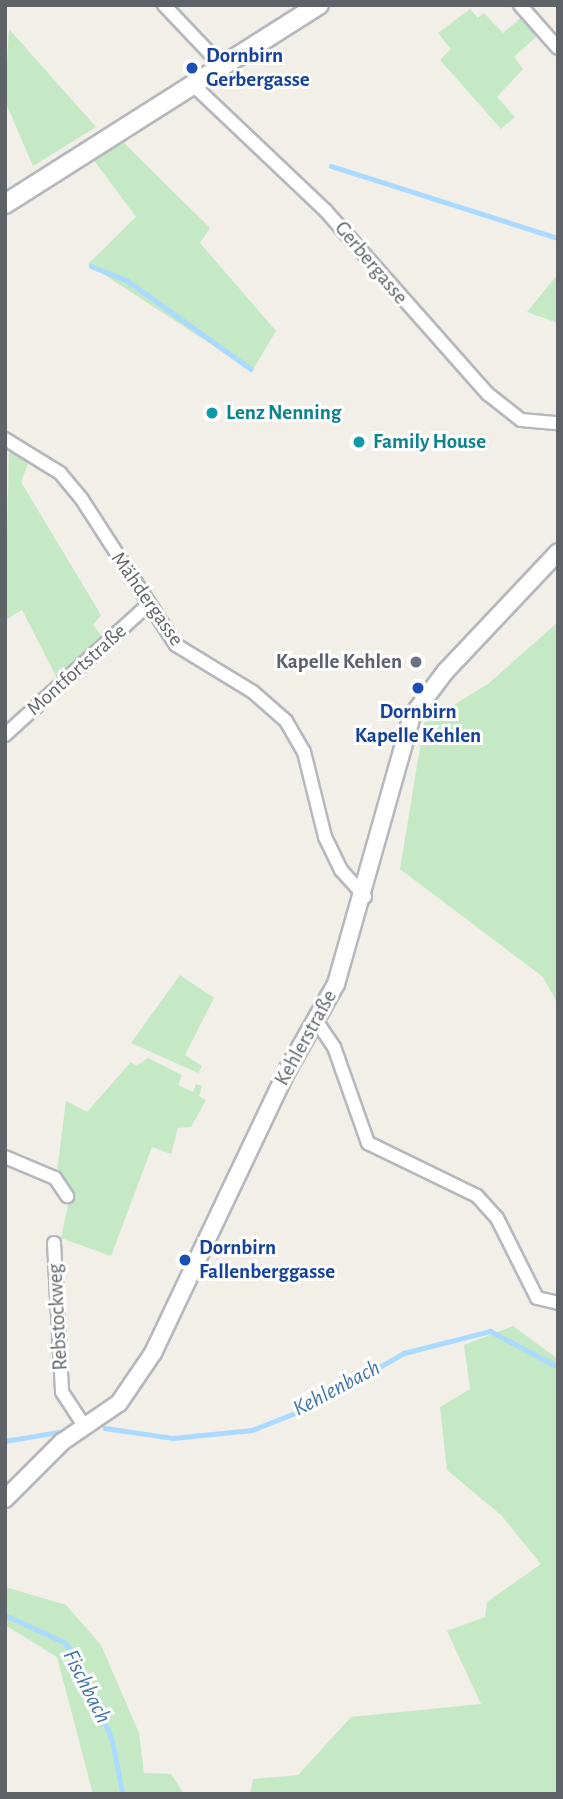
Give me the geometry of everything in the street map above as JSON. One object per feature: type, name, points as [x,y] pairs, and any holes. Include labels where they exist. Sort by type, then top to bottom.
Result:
[{"type":"main road","points":[[5,204],[191,83],[319,5]]},
{"type":"street","points":[[164,5],[221,65]]},
{"type":"street","points":[[520,5],[558,48]]},
{"type":"street","name":"Gerbergasse","points":[[191,83],[325,210],[488,394],[521,421],[558,423]]},
{"type":"street","name":"Mähdergasse","points":[[5,439],[60,473],[148,605],[187,654],[253,692],[286,720],[304,752],[325,837],[341,870],[365,897]]},
{"type":"street","name":"Kehlerstraße","points":[[5,1500],[27,1472],[119,1403],[153,1353],[315,1019],[336,984],[365,897],[415,710],[558,552]]},
{"type":"street","name":"Montfortstraße","points":[[5,735],[148,605]]},
{"type":"street","points":[[315,1019],[338,1056],[368,1143],[477,1196],[497,1218],[537,1298],[558,1303]]},
{"type":"street","points":[[5,1157],[55,1178],[67,1196]]},
{"type":"street","name":"Rebstockweg","points":[[54,1243],[62,1391],[85,1427]]},
{"type":"green space","points":[[470,9],[478,18],[484,13],[503,33],[522,17],[538,35],[514,57],[523,69],[497,97],[515,117],[501,129],[440,60],[451,49],[438,33]]},
{"type":"green space","points":[[9,29],[96,127],[33,166],[5,101]]},
{"type":"green space","points":[[119,138],[210,228],[200,243],[276,331],[252,371],[88,264],[136,217],[90,155]]},
{"type":"green space","points":[[558,274],[558,323],[527,312]]},
{"type":"green space","points":[[9,450],[29,461],[21,482],[101,615],[93,625],[101,635],[57,678],[22,610],[5,620]]},
{"type":"green space","points":[[558,622],[558,1004],[543,977],[400,869],[424,723],[488,684]]},
{"type":"green space","points":[[180,975],[214,998],[185,1055],[202,1066],[198,1073],[131,1043]]},
{"type":"green space","points":[[148,1058],[182,1075],[178,1085],[193,1092],[196,1084],[202,1086],[199,1096],[206,1100],[191,1127],[178,1128],[171,1154],[152,1147],[111,1256],[61,1238],[71,1191],[57,1171],[66,1101],[87,1112],[131,1062],[136,1066]]},
{"type":"green space","points":[[513,1326],[558,1359],[558,1794],[250,1794],[253,1779],[298,1775],[351,1717],[481,1704],[447,1631],[485,1617],[487,1602],[541,1564],[501,1515],[447,1470],[440,1407],[470,1389],[464,1345]]},
{"type":"green space","points":[[5,1587],[66,1605],[101,1645],[139,1733],[144,1773],[171,1774],[184,1794],[93,1794],[57,1657],[5,1625]]},
{"type":"waterway","points":[[331,166],[558,238]]},
{"type":"waterway","points":[[91,266],[128,281],[251,369]]},
{"type":"waterway","name":"Kehlenbach","points":[[105,1428],[173,1438],[252,1430],[310,1407],[404,1353],[490,1331],[558,1367]]},
{"type":"waterway","name":"Kehlenbach","points":[[5,1441],[58,1432]]},
{"type":"waterway","name":"Fischbach","points":[[5,1615],[64,1642],[77,1657],[112,1739],[123,1794]]},
{"type":"place","name":"Dornbirn Gerbergasse","points":[[192,68]]},
{"type":"place","name":"Lenz Nenning","points":[[212,413]]},
{"type":"place","name":"Family House","points":[[359,442]]},
{"type":"place","name":"Kapelle Kehlen","points":[[416,662]]},
{"type":"place","name":"Dornbirn Kapelle Kehlen","points":[[418,688]]},
{"type":"place","name":"Dornbirn Fallenberggasse","points":[[185,1260]]}]
